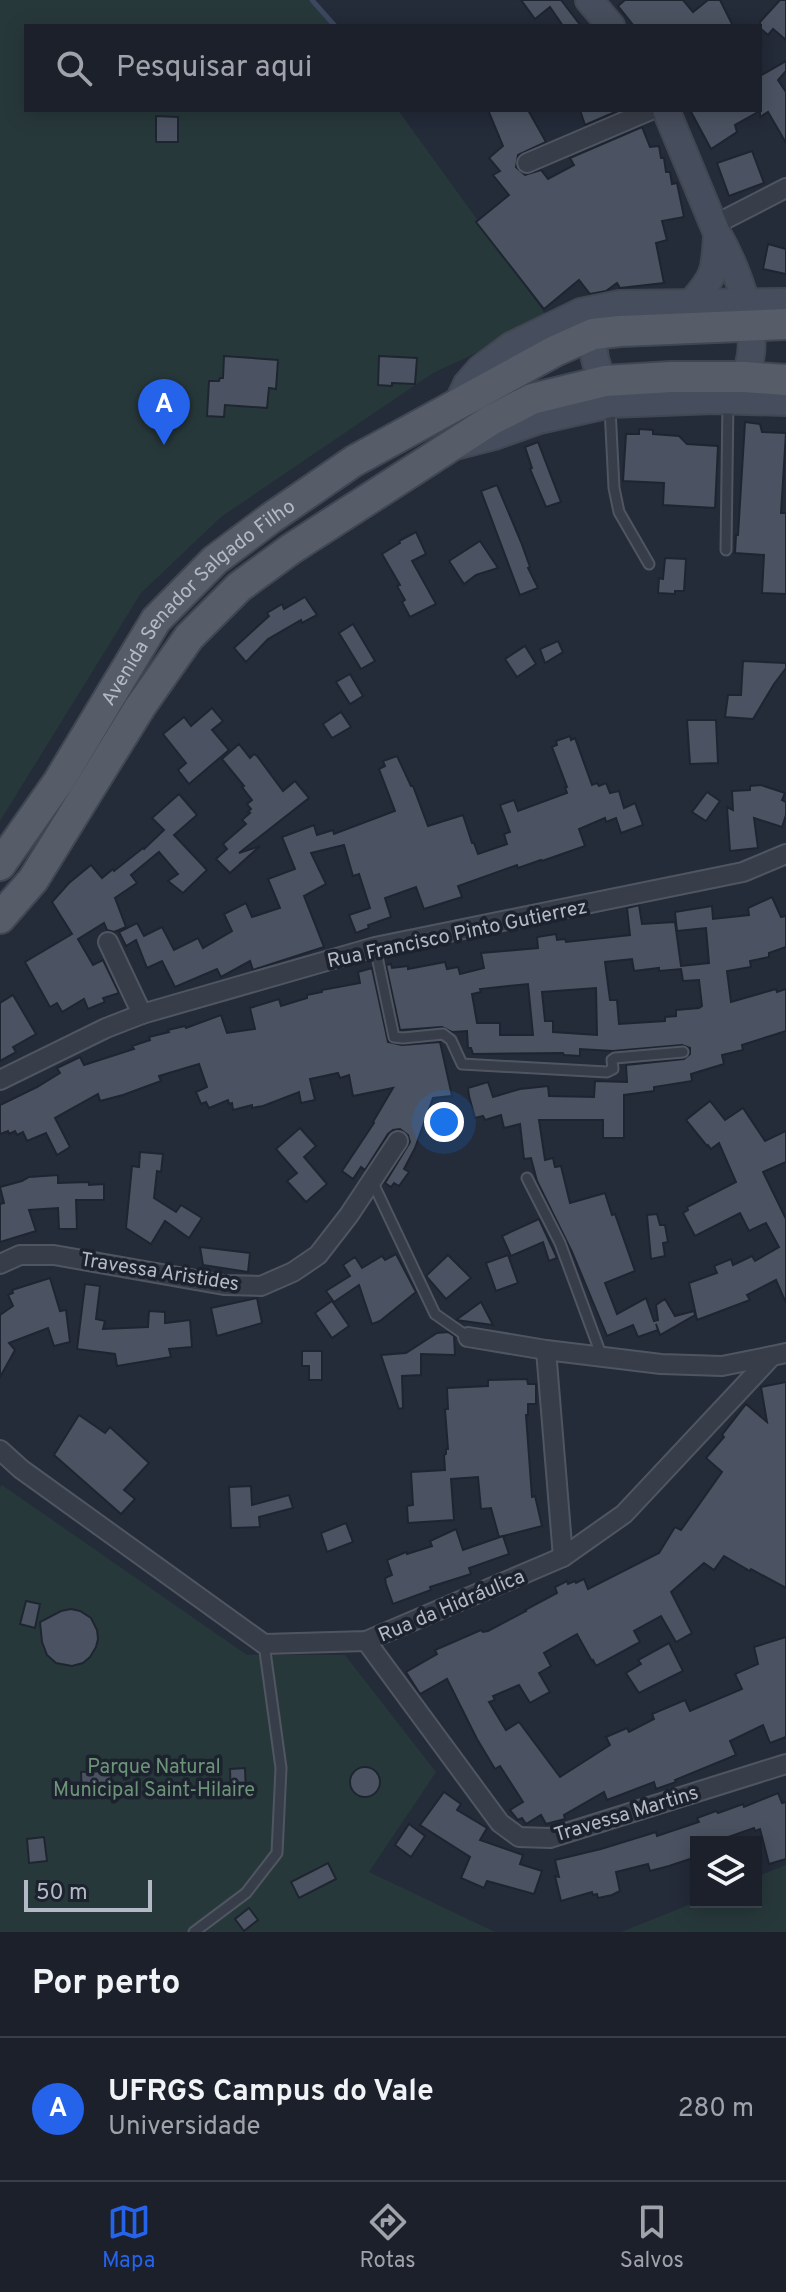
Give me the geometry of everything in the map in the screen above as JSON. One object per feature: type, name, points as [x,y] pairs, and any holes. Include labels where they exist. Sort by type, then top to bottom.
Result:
[{"type":"main road","points":[[589,0],[609,24]]},
{"type":"main road","points":[[667,112],[724,246],[748,314],[751,359],[729,393]]},
{"type":"main road","points":[[692,302],[711,279],[716,266],[715,229]]},
{"type":"main road","name":"Avenida Senador Salgado Filho","points":[[458,403],[467,384],[480,369],[511,346],[581,312],[620,304],[692,302],[786,324]]},
{"type":"main road","name":"Avenida Senador Salgado Filho","points":[[0,865],[59,781],[156,620],[215,560],[271,518],[354,461],[522,367],[593,334],[748,314],[786,302]]},
{"type":"main road","points":[[616,396],[594,356],[593,334],[601,319],[620,304]]},
{"type":"main road","name":"Avenida Senador Salgado Filho","points":[[0,918],[33,880],[140,707],[189,637],[239,587],[375,493],[491,420],[532,399],[616,396],[683,376],[729,393],[786,402]]},
{"type":"main road","name":"Avenida Senador Salgado Filho","points":[[729,393],[786,380]]},
{"type":"street","points":[[527,163],[646,112]]},
{"type":"street","points":[[715,229],[786,188]]},
{"type":"street","name":"Rua Francisco Pinto Gutierrez","points":[[0,1080],[106,1028],[142,1014],[375,947],[743,872],[786,854]]},
{"type":"street","points":[[108,942],[142,1014]]},
{"type":"street","name":"Travessa Aristides","points":[[0,1264],[20,1255],[54,1255],[224,1285],[261,1286],[293,1272],[318,1255],[398,1141]]},
{"type":"street","points":[[468,1337],[661,1364],[722,1366],[779,1355]]},
{"type":"street","points":[[546,1350],[563,1557]]},
{"type":"street","name":"Rua da Hidráulica","points":[[264,1644],[366,1641],[563,1557],[624,1514],[779,1355]]},
{"type":"street","points":[[0,1450],[21,1469],[264,1644]]},
{"type":"street","name":"Travessa Martins","points":[[366,1641],[500,1823],[519,1837],[550,1838],[786,1764]]},
{"type":"lane","points":[[726,550],[729,393]]},
{"type":"lane","points":[[616,396],[614,488],[619,512],[649,564]]},
{"type":"lane","points":[[375,947],[394,1037],[443,1034],[451,1040],[462,1064],[611,1072],[615,1058],[683,1052]]},
{"type":"lane","points":[[527,1178],[560,1243],[602,1357]]},
{"type":"lane","points":[[372,1181],[435,1314],[468,1337]]},
{"type":"lane","points":[[194,1932],[246,1893],[277,1853],[281,1768],[264,1644]]},
{"type":"green space","points":[[0,0],[312,0],[333,24],[24,24],[24,112],[399,112],[549,319],[433,373],[221,517],[141,593],[0,821]]},
{"type":"green space","name":"Parque Natural Municipal Saint-Hilaire","points":[[2,1485],[247,1655],[345,1655],[436,1772],[369,1872],[495,1932],[0,1932]]},
{"type":"green space","points":[[786,1865],[786,1932],[621,1932],[690,1904],[690,1908],[762,1908],[762,1875]]},
{"type":"building","points":[[521,0],[561,0],[579,24],[562,24],[550,7],[535,19]]},
{"type":"building","points":[[625,0],[683,0],[693,12],[708,0],[720,0],[732,24],[632,24],[618,6]]},
{"type":"building","points":[[780,0],[786,0],[786,40],[773,29],[768,35],[760,22]]},
{"type":"building","points":[[786,61],[786,71],[778,80],[786,92],[786,143],[768,112],[760,117],[762,75]]},
{"type":"building","points":[[489,112],[529,112],[546,142],[518,155],[516,167],[525,175],[541,170],[548,179],[574,165],[570,158],[642,127],[650,147],[659,146],[672,184],[677,183],[684,217],[662,221],[667,240],[656,243],[664,283],[620,288],[617,283],[606,291],[590,294],[579,280],[544,309],[476,222],[509,195],[493,175],[500,171],[489,158],[503,146]]},
{"type":"building","points":[[581,112],[615,112],[585,125]]},
{"type":"building","points":[[691,112],[758,112],[735,125],[737,132],[711,149]]},
{"type":"building","points":[[156,116],[178,117],[178,142],[156,142]]},
{"type":"building","points":[[752,151],[764,183],[729,196],[717,163]]},
{"type":"building","points":[[768,244],[786,249],[786,274],[763,269]]},
{"type":"building","points":[[224,356],[278,360],[276,389],[269,388],[267,408],[225,405],[224,417],[207,416],[209,381],[223,378]]},
{"type":"building","points":[[379,356],[417,358],[415,384],[378,385]]},
{"type":"building","points":[[745,422],[760,424],[762,432],[786,433],[781,513],[786,513],[786,594],[762,593],[764,555],[735,553]]},
{"type":"building","points":[[639,429],[653,430],[653,434],[679,436],[687,444],[718,446],[715,508],[663,505],[664,483],[623,481],[626,434],[639,434]]},
{"type":"building","points":[[538,442],[561,502],[546,507],[530,469],[525,447]]},
{"type":"building","points":[[497,485],[538,588],[520,595],[481,491]]},
{"type":"building","points":[[416,532],[426,554],[412,561],[436,604],[410,617],[397,586],[400,585],[382,554]]},
{"type":"building","points":[[480,541],[498,568],[476,575],[464,584],[449,561]]},
{"type":"building","points":[[665,558],[686,559],[684,591],[658,593]]},
{"type":"building","points":[[305,597],[317,615],[302,623],[301,620],[268,639],[246,662],[234,648],[269,616],[267,613],[282,604],[284,609]]},
{"type":"building","points":[[353,624],[375,661],[361,669],[339,633]]},
{"type":"building","points":[[558,641],[563,652],[545,663],[540,649]]},
{"type":"building","points":[[525,646],[536,664],[517,677],[505,659]]},
{"type":"building","points":[[743,661],[786,663],[786,668],[753,719],[725,717],[728,695],[741,695]]},
{"type":"building","points":[[350,674],[363,696],[350,704],[336,682]]},
{"type":"building","points":[[212,708],[223,721],[212,730],[229,750],[189,784],[178,770],[186,763],[163,734],[184,717],[191,726]]},
{"type":"building","points":[[341,712],[351,727],[332,738],[323,724]]},
{"type":"building","points":[[687,720],[716,720],[718,763],[690,764]]},
{"type":"building","points":[[570,736],[571,740],[575,738],[592,785],[606,783],[610,793],[619,791],[624,808],[635,803],[643,825],[621,833],[616,818],[606,822],[605,818],[579,829],[585,846],[458,886],[462,897],[424,909],[416,887],[385,898],[391,917],[356,933],[349,915],[370,908],[359,874],[353,876],[344,845],[311,853],[326,884],[304,896],[324,947],[253,970],[250,961],[221,977],[217,969],[175,987],[162,961],[147,968],[136,940],[126,946],[119,932],[137,923],[144,936],[162,927],[174,950],[198,938],[203,948],[232,931],[224,914],[246,903],[252,917],[280,908],[268,879],[295,869],[282,837],[314,825],[317,835],[333,830],[334,834],[395,811],[379,769],[385,766],[383,761],[397,756],[413,786],[428,826],[463,815],[478,854],[507,844],[504,834],[510,832],[500,805],[514,800],[518,811],[567,793],[552,747],[557,745],[556,741]]},
{"type":"building","points":[[239,744],[250,758],[254,754],[257,756],[283,791],[295,781],[309,798],[239,853],[260,846],[230,873],[216,859],[227,849],[223,844],[246,824],[242,820],[250,813],[247,804],[252,800],[222,759]]},
{"type":"building","points":[[761,785],[785,793],[782,800],[786,802],[786,815],[782,827],[754,818],[758,848],[730,851],[727,807],[733,810],[732,791],[750,790],[750,786]]},
{"type":"building","points":[[707,792],[720,801],[706,821],[692,812]]},
{"type":"building","points":[[179,794],[197,815],[174,835],[207,870],[183,893],[168,881],[178,874],[159,852],[131,875],[137,883],[115,898],[126,927],[114,932],[107,930],[104,923],[78,939],[93,965],[103,960],[119,993],[103,998],[105,1002],[88,1009],[84,999],[62,1012],[57,1003],[50,1007],[25,962],[72,934],[52,902],[91,865],[102,878],[144,849],[164,830],[152,818]]},
{"type":"building","points":[[772,897],[781,917],[786,916],[786,947],[769,953],[769,957],[750,961],[751,967],[727,971],[731,1002],[786,989],[786,1031],[742,1045],[743,1050],[722,1055],[724,1064],[691,1074],[692,1081],[624,1095],[624,1138],[603,1138],[603,1120],[539,1120],[545,1160],[553,1158],[555,1167],[561,1166],[570,1203],[605,1193],[612,1215],[615,1214],[635,1271],[605,1283],[617,1314],[646,1298],[654,1321],[658,1320],[656,1305],[665,1299],[675,1316],[694,1311],[695,1315],[660,1335],[656,1324],[658,1330],[638,1337],[633,1325],[607,1336],[572,1252],[537,1181],[531,1158],[524,1159],[520,1124],[504,1128],[501,1115],[485,1120],[483,1116],[475,1118],[468,1088],[488,1082],[493,1097],[520,1089],[548,1086],[549,1096],[594,1097],[595,1081],[627,1082],[626,1065],[684,1059],[690,1054],[690,1048],[682,1045],[613,1051],[580,1049],[580,1056],[563,1053],[473,1054],[468,1048],[467,1031],[452,1032],[442,1027],[400,1030],[386,965],[391,964],[392,968],[408,966],[408,969],[445,962],[447,969],[458,967],[460,974],[484,968],[481,953],[538,948],[537,937],[556,934],[557,940],[565,939],[566,942],[630,935],[627,908],[639,905],[642,924],[675,922],[681,966],[709,963],[706,928],[677,931],[675,912],[712,906],[713,919],[749,915],[748,908]],"holes":[[[632,959],[634,971],[681,969],[683,981],[699,980],[702,1006],[676,1010],[676,1016],[665,1017],[665,1021],[619,1024],[617,1000],[610,1000],[605,962]],[[528,984],[533,1035],[500,1035],[500,1023],[477,1023],[472,994],[481,992],[480,989]],[[596,988],[597,1035],[553,1032],[553,1021],[545,1021],[542,992]]]},
{"type":"building","points":[[372,968],[388,1042],[402,1045],[440,1042],[452,1096],[433,1098],[404,1169],[409,1172],[399,1186],[394,1183],[391,1187],[385,1183],[410,1142],[408,1135],[400,1129],[388,1134],[365,1170],[361,1167],[353,1179],[342,1171],[393,1088],[353,1096],[349,1075],[340,1078],[338,1073],[310,1079],[315,1100],[301,1103],[299,1092],[263,1106],[252,1108],[252,1105],[233,1110],[228,1100],[209,1108],[206,1102],[201,1104],[196,1092],[207,1087],[199,1064],[159,1076],[161,1081],[123,1095],[100,1101],[98,1094],[55,1118],[70,1147],[57,1155],[46,1133],[27,1141],[23,1132],[17,1135],[15,1131],[0,1134],[0,1105],[37,1087],[60,1073],[57,1068],[80,1057],[84,1065],[134,1049],[132,1046],[168,1030],[186,1028],[221,1015],[227,1033],[255,1029],[250,1008],[279,999],[281,1006],[322,990],[360,983],[358,972]]},
{"type":"building","points":[[13,995],[36,1034],[13,1047],[16,1052],[0,1061],[0,1003]]},
{"type":"building","points":[[710,1101],[725,1120],[743,1108],[765,1141],[786,1131],[786,1162],[763,1172],[786,1219],[786,1303],[776,1280],[747,1295],[750,1300],[697,1320],[689,1283],[717,1273],[714,1266],[731,1259],[733,1265],[752,1256],[755,1261],[779,1247],[766,1223],[749,1231],[740,1213],[695,1236],[683,1213],[688,1210],[687,1207],[736,1182],[719,1143],[711,1149],[686,1120]]},
{"type":"building","points":[[300,1128],[316,1146],[304,1157],[327,1184],[306,1202],[287,1181],[297,1173],[276,1149]]},
{"type":"building","points":[[140,1152],[163,1154],[161,1172],[157,1171],[154,1198],[176,1212],[181,1205],[202,1218],[189,1238],[165,1221],[151,1244],[126,1228],[132,1166],[139,1167]]},
{"type":"building","points":[[58,1175],[58,1183],[104,1184],[104,1200],[76,1200],[77,1229],[59,1229],[58,1208],[29,1210],[36,1231],[0,1242],[0,1204],[4,1203],[0,1187],[29,1177]]},
{"type":"building","points":[[657,1214],[660,1225],[665,1225],[668,1242],[663,1243],[665,1256],[651,1259],[647,1215]]},
{"type":"building","points":[[539,1219],[557,1258],[549,1261],[543,1242],[511,1256],[502,1236]]},
{"type":"building","points":[[200,1247],[250,1253],[248,1272],[203,1265]]},
{"type":"building","points":[[396,1254],[416,1292],[380,1321],[372,1324],[359,1285],[334,1302],[326,1291],[350,1276],[343,1265],[355,1257],[362,1268],[382,1256],[385,1260]]},
{"type":"building","points":[[448,1255],[471,1278],[446,1299],[426,1276]]},
{"type":"building","points":[[508,1255],[518,1283],[496,1291],[486,1263]]},
{"type":"building","points":[[50,1278],[60,1311],[66,1310],[70,1342],[54,1346],[48,1328],[9,1343],[15,1350],[0,1377],[0,1315],[13,1306],[8,1295],[13,1293],[12,1290]]},
{"type":"building","points":[[85,1284],[100,1286],[96,1319],[105,1321],[103,1329],[148,1327],[149,1311],[165,1312],[165,1323],[190,1320],[192,1347],[169,1349],[171,1357],[117,1366],[115,1354],[77,1349]]},
{"type":"building","points":[[257,1298],[262,1323],[217,1336],[211,1308]]},
{"type":"building","points":[[332,1301],[349,1326],[332,1338],[315,1313]]},
{"type":"building","points":[[481,1302],[493,1325],[456,1320]]},
{"type":"building","points":[[448,1332],[454,1336],[455,1355],[421,1354],[421,1375],[402,1376],[403,1408],[399,1409],[381,1355],[406,1353],[437,1333]]},
{"type":"building","points":[[302,1351],[322,1351],[322,1380],[309,1380],[309,1366],[302,1366]]},
{"type":"building","points":[[527,1379],[528,1384],[536,1384],[536,1404],[528,1404],[526,1415],[532,1497],[535,1496],[542,1526],[499,1537],[491,1508],[481,1509],[478,1477],[451,1479],[454,1520],[408,1523],[407,1506],[413,1505],[411,1472],[445,1470],[444,1455],[448,1449],[447,1388],[488,1386],[488,1380]]},
{"type":"building","points":[[786,1382],[786,1588],[724,1556],[714,1570],[704,1563],[671,1592],[692,1633],[676,1642],[661,1616],[634,1631],[640,1642],[596,1666],[577,1634],[544,1653],[551,1666],[539,1673],[550,1692],[530,1703],[519,1685],[493,1696],[495,1700],[489,1702],[506,1730],[519,1722],[560,1777],[610,1745],[606,1737],[627,1728],[629,1732],[654,1719],[652,1714],[685,1700],[690,1711],[742,1689],[735,1674],[758,1664],[754,1647],[786,1637],[786,1737],[770,1743],[763,1725],[730,1741],[736,1755],[676,1782],[656,1789],[654,1782],[607,1800],[604,1792],[564,1815],[565,1819],[546,1824],[541,1815],[526,1824],[522,1818],[518,1820],[510,1810],[523,1802],[500,1766],[495,1769],[447,1679],[420,1694],[406,1672],[437,1654],[435,1650],[481,1630],[488,1631],[526,1611],[557,1593],[555,1587],[567,1581],[568,1584],[584,1579],[588,1589],[659,1553],[675,1527],[681,1530],[722,1472],[706,1458],[724,1437],[722,1435],[746,1404],[767,1422],[761,1387]]},
{"type":"building","points":[[79,1415],[105,1433],[110,1427],[149,1463],[124,1490],[135,1499],[121,1514],[54,1455]]},
{"type":"building","points":[[251,1486],[252,1505],[289,1495],[293,1508],[259,1517],[260,1527],[231,1528],[229,1487]]},
{"type":"building","points":[[346,1523],[353,1542],[327,1552],[321,1533]]},
{"type":"building","points":[[456,1529],[463,1550],[503,1536],[509,1554],[469,1568],[471,1574],[430,1587],[431,1590],[393,1604],[385,1578],[392,1575],[387,1560],[432,1546],[430,1541]]},
{"type":"building","points":[[26,1601],[40,1604],[35,1628],[20,1624]]},
{"type":"building","points":[[71,1609],[91,1618],[98,1639],[90,1657],[72,1666],[56,1663],[47,1655],[40,1622]]},
{"type":"building","points":[[669,1643],[683,1671],[639,1693],[626,1673],[641,1664],[638,1660]]},
{"type":"building","points":[[365,1767],[376,1771],[380,1782],[376,1793],[365,1797],[354,1793],[350,1782],[354,1771]]},
{"type":"building","points":[[245,1768],[246,1796],[231,1797],[230,1769]]},
{"type":"building","points":[[111,1771],[112,1797],[82,1798],[81,1772]]},
{"type":"building","points":[[444,1792],[461,1804],[457,1810],[487,1828],[480,1840],[523,1855],[520,1864],[542,1871],[534,1894],[487,1881],[484,1888],[461,1878],[470,1857],[420,1825]]},
{"type":"building","points":[[778,1793],[782,1803],[786,1802],[786,1859],[769,1864],[760,1829],[731,1836],[690,1836],[690,1859],[650,1871],[648,1864],[616,1872],[620,1891],[598,1898],[592,1892],[561,1901],[555,1860],[656,1832],[657,1836],[699,1822],[697,1818],[716,1811],[718,1813],[743,1804],[744,1807]]},
{"type":"building","points":[[409,1824],[425,1836],[411,1857],[395,1845]]},
{"type":"building","points":[[44,1837],[47,1861],[29,1863],[27,1839]]},
{"type":"building","points":[[328,1863],[336,1879],[299,1898],[291,1882]]},
{"type":"building","points":[[249,1908],[258,1920],[244,1931],[235,1919]]},
{"type":"waterway","points":[[312,0],[333,24]]},
{"type":"place","name":"UFRGS Campus do Vale","points":[[164,445]]}]
